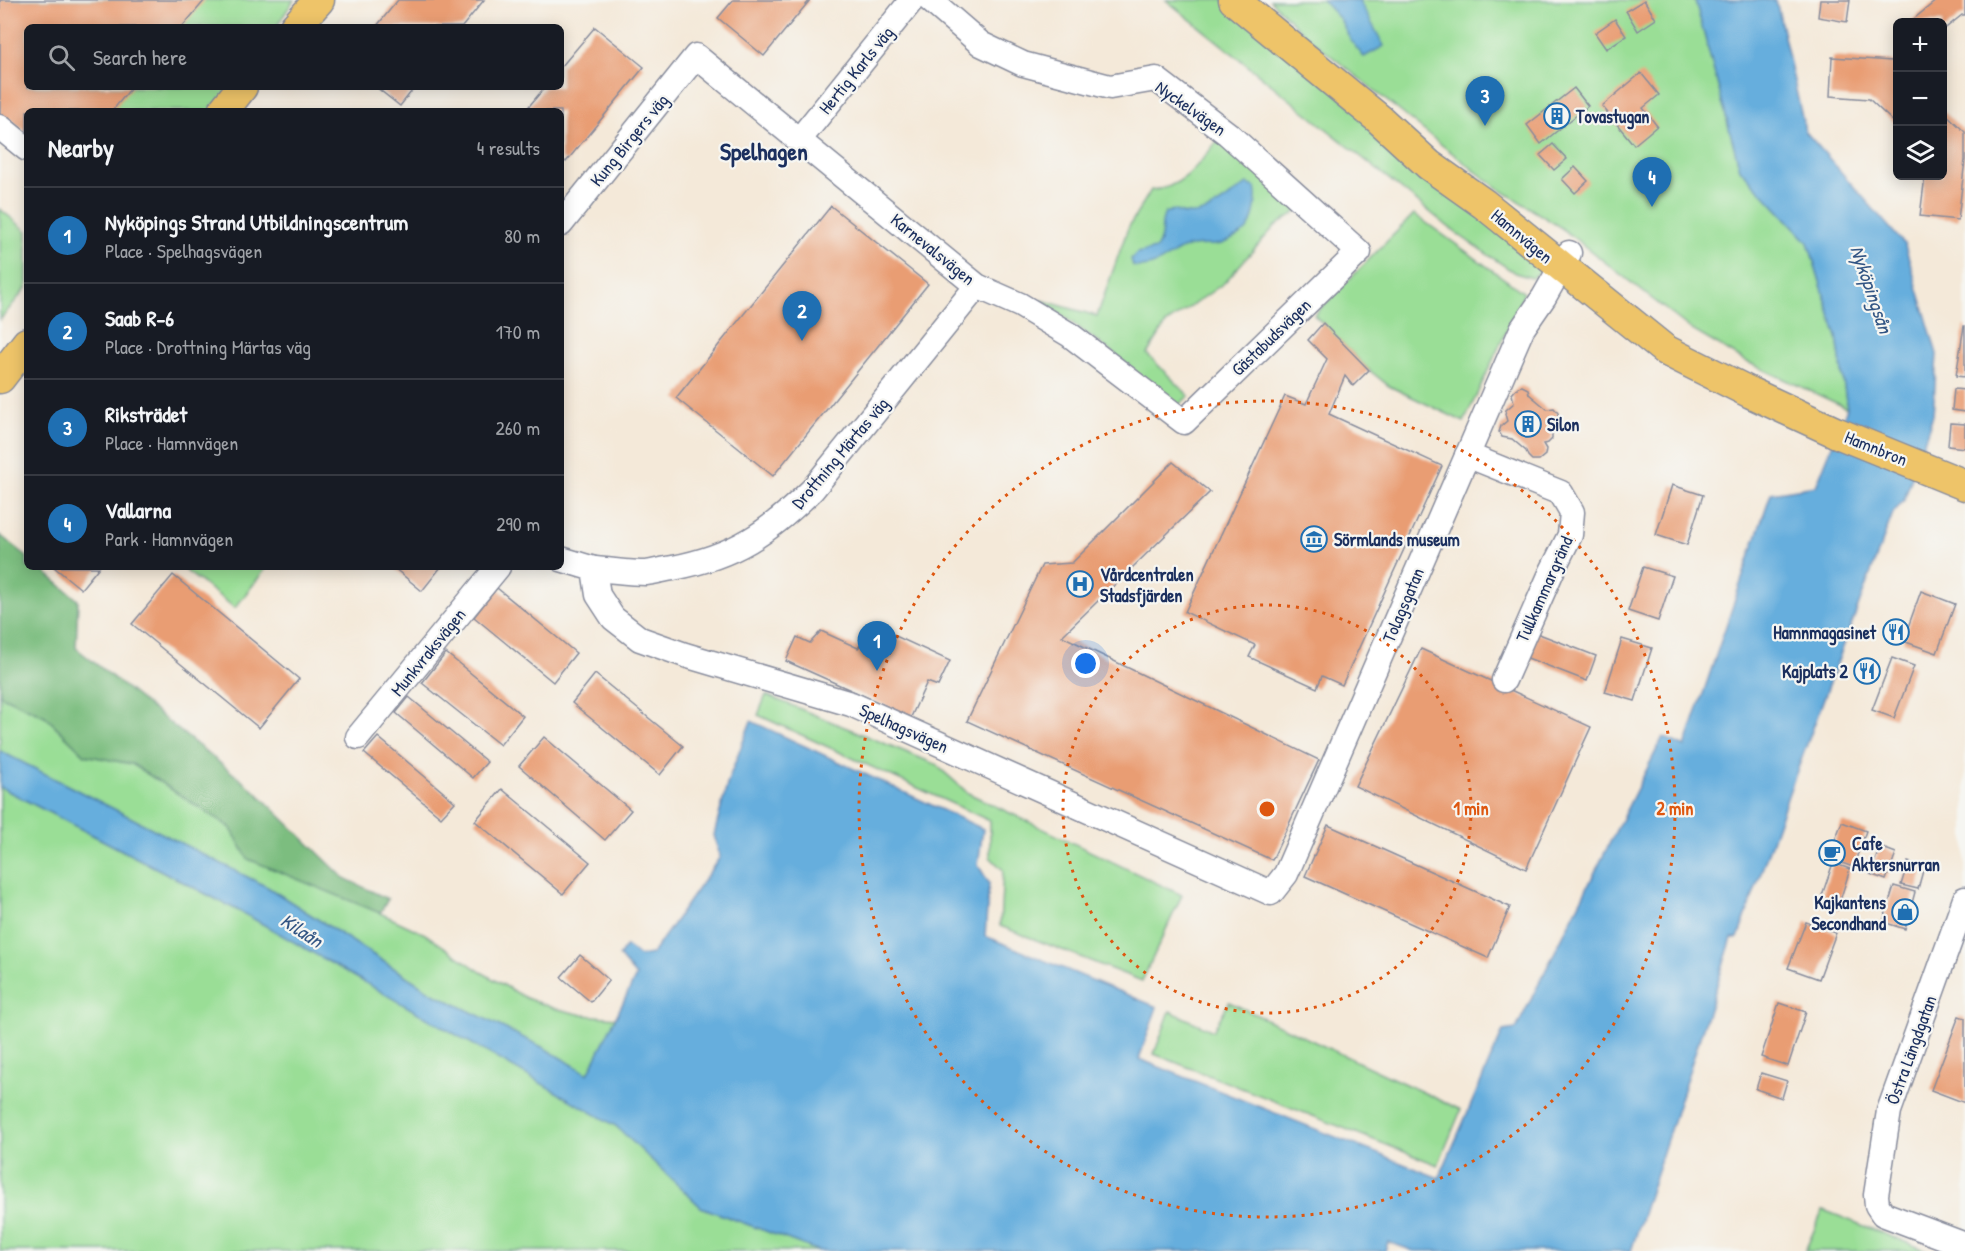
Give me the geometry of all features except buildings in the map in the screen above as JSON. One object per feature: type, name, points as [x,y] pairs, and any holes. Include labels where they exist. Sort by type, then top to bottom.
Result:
[{"type":"main road","points":[[288,24],[304,0]]},
{"type":"main road","points":[[298,24],[319,0]]},
{"type":"main road","name":"Hamnvägen","points":[[1234,0],[1379,119],[1429,165],[1564,260],[1665,350],[1751,393],[1837,427]]},
{"type":"main road","name":"Hamnvägen","points":[[1250,0],[1436,156],[1540,230],[1564,260]]},
{"type":"main road","points":[[225,108],[240,90]]},
{"type":"main road","points":[[0,378],[24,347]]},
{"type":"main road","name":"Hamnbron","points":[[1837,427],[1919,459]]},
{"type":"main road","points":[[1919,459],[1965,470]]},
{"type":"main road","points":[[1919,459],[1965,485]]},
{"type":"street","name":"Hertig Karls väg","points":[[799,140],[912,0]]},
{"type":"street","name":"Nyckelvägen","points":[[930,0],[981,44],[1023,64],[1110,87],[1156,79],[1228,134],[1359,252]]},
{"type":"street","name":"Karnevalsvägen","points":[[696,56],[978,286],[1020,305],[1070,335],[1184,422]]},
{"type":"street","name":"Kung Birgers väg","points":[[564,220],[696,56]]},
{"type":"street","points":[[0,128],[24,146]]},
{"type":"street","name":"Gästabudsvägen","points":[[1184,422],[1359,252]]},
{"type":"street","name":"Tolagsgatan","points":[[1270,893],[1286,874],[1522,329],[1544,297],[1564,260]]},
{"type":"street","name":"Drottning Märtas väg","points":[[594,569],[647,573],[686,566],[726,554],[782,520],[812,490],[978,286]]},
{"type":"street","name":"Tullkammargränd","points":[[1467,455],[1561,493],[1572,512],[1570,535],[1504,680]]},
{"type":"street","points":[[564,560],[594,569]]},
{"type":"street","name":"Spelhagsvägen","points":[[594,569],[598,595],[613,618],[640,639],[685,655],[851,704],[1270,893]]},
{"type":"street","name":"Munkvraksvägen","points":[[358,737],[496,570]]},
{"type":"street","name":"Östra Längdgatan","points":[[1965,899],[1889,1111],[1876,1195],[1877,1205],[1883,1214],[1965,1245]]},
{"type":"green space","points":[[0,0],[294,0],[278,24],[24,24],[24,90],[230,90],[216,108],[26,108]]},
{"type":"green space","points":[[1166,0],[1225,0],[1545,268],[1532,278],[1515,273],[1456,233]]},
{"type":"green space","points":[[1270,0],[1695,0],[1740,169],[1808,242],[1837,337],[1847,408],[1745,361],[1692,330],[1560,227],[1496,187],[1443,146],[1304,34]]},
{"type":"green space","points":[[1219,139],[1299,210],[1275,226],[1224,283],[1166,324],[1147,354],[1189,396],[1175,408],[1116,355],[1041,300],[1097,316],[1128,228],[1151,190],[1172,185],[1190,173]]},
{"type":"green space","points":[[0,209],[24,229],[24,291],[0,320]]},
{"type":"green space","points":[[1414,214],[1524,293],[1464,422],[1389,386],[1369,370],[1314,315]]},
{"type":"green space","points":[[0,535],[24,555],[24,570],[43,570],[78,600],[76,648],[255,791],[344,878],[388,899],[380,913],[248,859],[230,827],[132,764],[85,755],[45,716],[0,695]]},
{"type":"green space","points":[[185,570],[265,570],[235,608]]},
{"type":"green space","points":[[0,695],[45,716],[85,755],[132,764],[230,827],[248,859],[367,907],[425,934],[481,972],[526,998],[553,1008],[583,1015],[616,1018],[588,1074],[544,1048],[431,992],[269,888],[0,751]]},
{"type":"green space","points":[[766,695],[935,764],[968,793],[1182,895],[1142,981],[1000,926],[1003,870],[990,857],[990,821],[758,715]]},
{"type":"green space","points":[[0,787],[252,918],[616,1126],[701,1207],[819,1251],[0,1251]]},
{"type":"green space","points":[[1229,1002],[1461,1110],[1438,1165],[1154,1054],[1170,1011],[1213,1031]]},
{"type":"green space","points":[[1823,1210],[1836,1215],[1928,1251],[1805,1251]]},
{"type":"water","points":[[1322,0],[1359,0],[1384,46],[1364,57],[1351,41],[1340,19]]},
{"type":"water","points":[[1695,0],[1776,0],[1805,131],[1905,245],[1937,354],[1933,415],[1904,500],[1893,513],[1791,787],[1738,938],[1732,938],[1631,1251],[1414,1251],[1388,1242],[1385,1251],[819,1251],[701,1207],[616,1126],[245,914],[0,787],[0,751],[269,888],[431,992],[544,1048],[588,1074],[636,976],[619,956],[626,946],[640,956],[652,954],[720,857],[714,835],[728,781],[751,721],[983,829],[978,865],[989,883],[985,936],[1157,1007],[1139,1059],[1439,1178],[1503,1031],[1516,1029],[1663,737],[1685,747],[1771,493],[1816,486],[1847,408],[1837,337],[1808,242],[1740,169]]},
{"type":"water","points":[[1247,184],[1255,187],[1256,197],[1255,210],[1246,231],[1221,244],[1184,248],[1153,265],[1133,266],[1131,259],[1137,253],[1156,249],[1161,239],[1165,213],[1173,210],[1184,214],[1203,212],[1221,203]]},
{"type":"place","name":"Tovastugan","points":[[1557,116]]},
{"type":"place","name":"Riksträdet","points":[[1485,126]]},
{"type":"place","name":"Vallarna","points":[[1652,207]]},
{"type":"place","name":"Saab R-6","points":[[802,341]]},
{"type":"place","name":"Silon","points":[[1528,424]]},
{"type":"place","name":"Sörmlands museum","points":[[1314,539]]},
{"type":"place","name":"Vårdcentralen Stadsfjärden","points":[[1080,584]]},
{"type":"place","name":"Hamnmagasinet","points":[[1896,632]]},
{"type":"place","name":"Nyköpings Strand Utbildningscentrum","points":[[877,671]]},
{"type":"place","name":"Kajplats 2","points":[[1867,671]]},
{"type":"place","name":"Cafe Aktersnurran","points":[[1832,853]]},
{"type":"place","name":"Kajkantens Secondhand","points":[[1905,912]]},
{"type":"district","name":"Spelhagen","points":[[764,151]]},
{"type":"water label","name":"Nyköpingsån","points":[[1872,289]]},
{"type":"water label","name":"Kilaån","points":[[302,930]]}]
